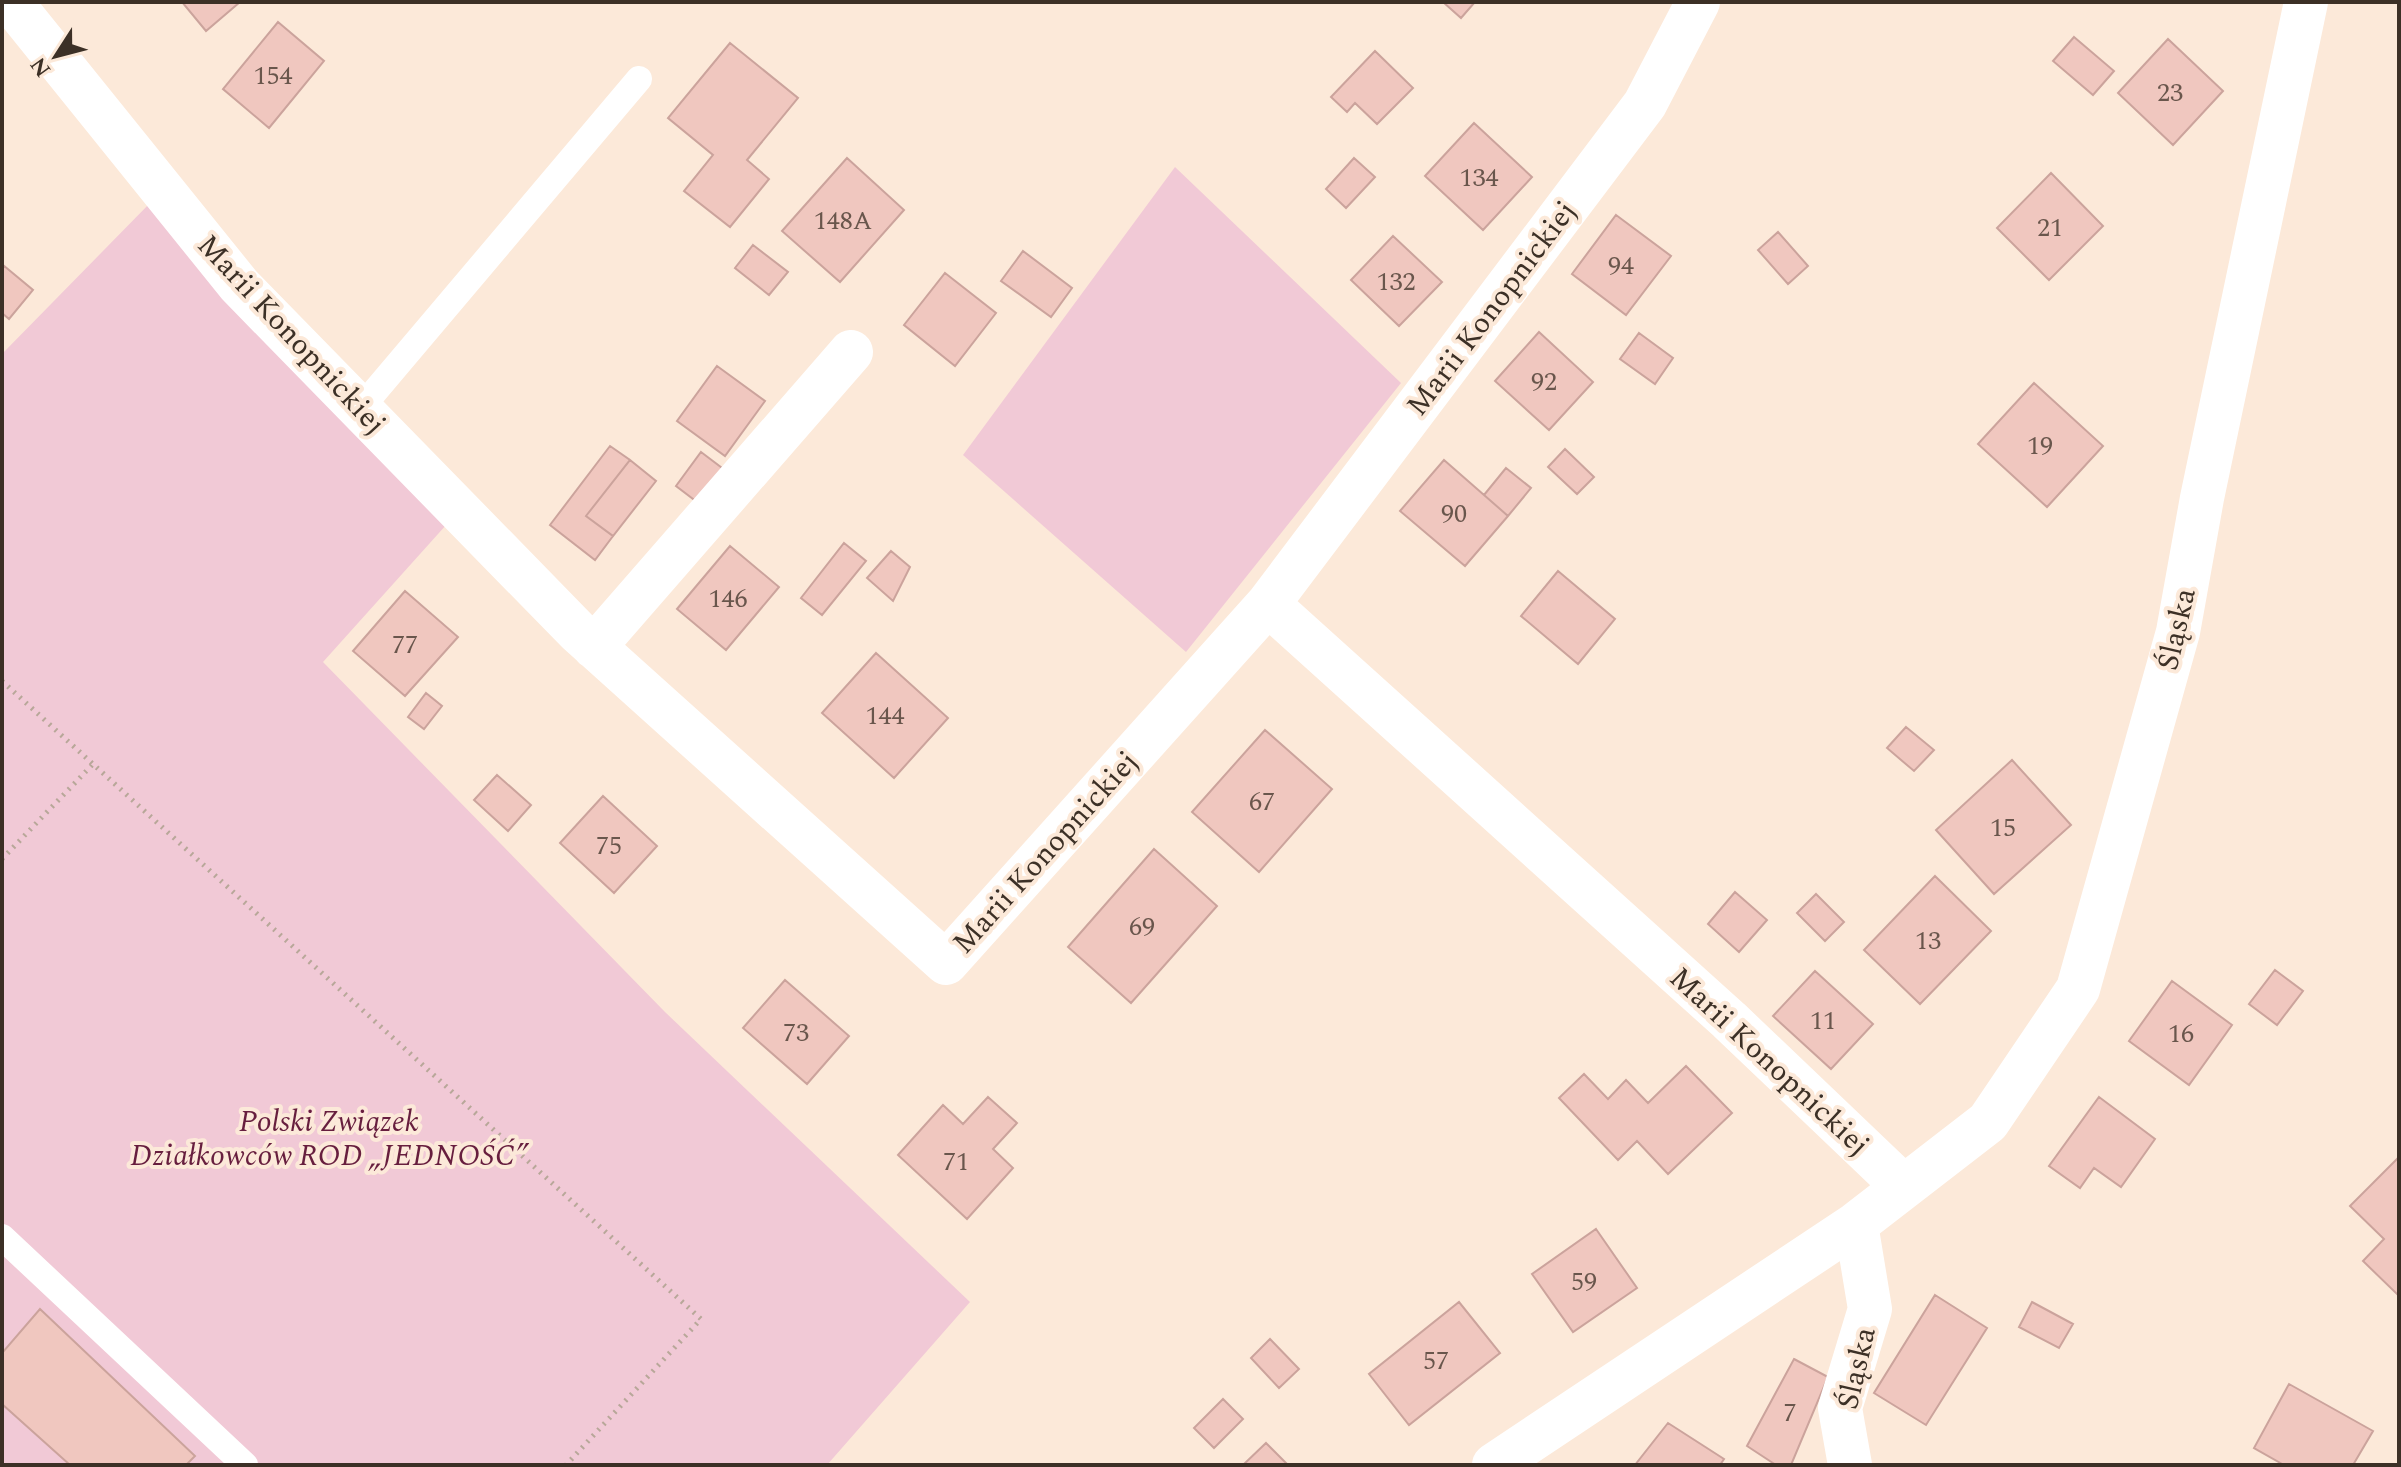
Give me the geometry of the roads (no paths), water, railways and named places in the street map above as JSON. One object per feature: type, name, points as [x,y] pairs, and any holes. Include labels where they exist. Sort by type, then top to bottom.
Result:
[{"type":"street","name":"Marii Konopnickiej","points":[[11,2],[239,285],[594,647],[946,963],[1268,604],[1645,104],[1698,2]]},
{"type":"street","name":"Śląska","points":[[1904,1187],[1988,1122],[2078,989],[2178,632],[2202,498],[2306,2]]},
{"type":"street","points":[[594,647],[851,352]]},
{"type":"street","name":"Marii Konopnickiej","points":[[1268,604],[1729,1020],[1904,1187]]},
{"type":"street","points":[[1494,1465],[1856,1224],[1904,1187]]},
{"type":"street","name":"Śląska","points":[[1850,1465],[1840,1408],[1870,1309],[1856,1224]]},
{"type":"lane","points":[[360,409],[639,79]]},
{"type":"lane","points":[[2,1237],[245,1465]]},
{"type":"park label","name":"Polski Związek Działkowców ROD „JEDNOŚĆ”","points":[[329,1138]]}]
